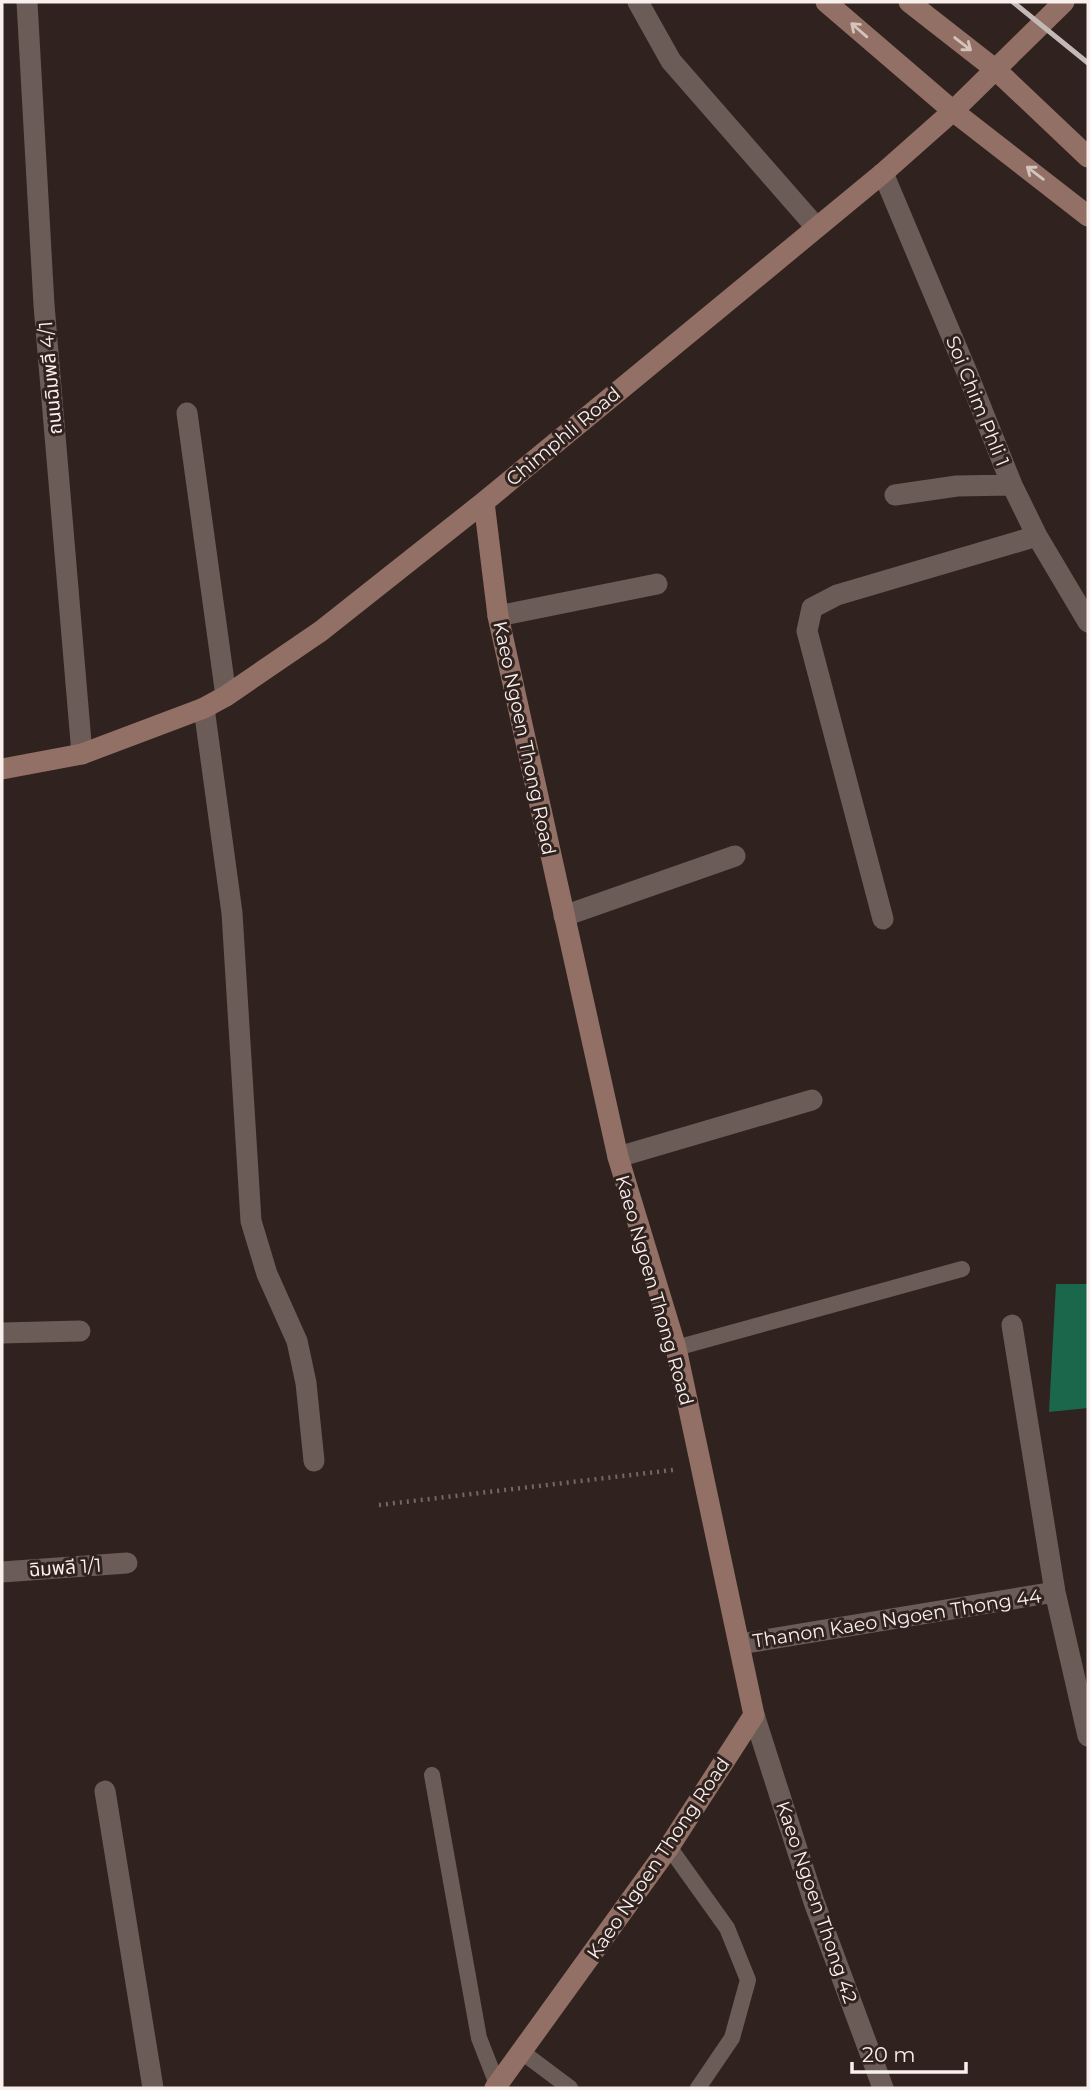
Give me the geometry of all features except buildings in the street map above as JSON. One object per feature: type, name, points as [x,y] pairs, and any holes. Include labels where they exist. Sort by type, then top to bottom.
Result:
[{"type":"street","name":"ถนนฉิมพลี 4/1","points":[[27,2],[44,305],[82,754]]},
{"type":"street","points":[[638,2],[671,61],[816,227]]},
{"type":"street","points":[[826,2],[953,111],[1088,216]]},
{"type":"street","points":[[909,2],[996,70],[1088,157]]},
{"type":"street","name":"Chimphli Road","points":[[2,769],[82,754],[204,708],[321,631],[484,502],[883,173],[953,111],[1064,2]]},
{"type":"street","name":"Soi Chim Phli 1","points":[[883,173],[967,369],[1012,485],[1037,536],[1088,622]]},
{"type":"street","points":[[187,413],[226,696]]},
{"type":"street","points":[[895,495],[957,486],[1012,485]]},
{"type":"street","name":"Kaeo Ngoen Thong Road","points":[[484,502],[498,617],[564,916],[618,1157],[676,1348],[754,1715],[669,1847],[496,2086]]},
{"type":"street","points":[[883,919],[807,631],[812,608],[837,595],[1037,536]]},
{"type":"street","points":[[498,617],[657,584]]},
{"type":"street","points":[[204,708],[232,913],[251,1221],[267,1274],[297,1341],[306,1382],[314,1461]]},
{"type":"street","points":[[564,916],[735,856]]},
{"type":"street","points":[[618,1157],[812,1100]]},
{"type":"street","points":[[1012,1325],[1055,1592],[1088,1736]]},
{"type":"street","points":[[2,1332],[80,1331]]},
{"type":"street","name":"ฉิมพลี 1/1","points":[[2,1572],[127,1563]]},
{"type":"street","name":"Thanon Kaeo Ngoen Thong 44","points":[[740,1644],[1055,1592]]},
{"type":"street","name":"Kaeo Ngoen Thong 42","points":[[754,1715],[814,1902],[883,2088]]},
{"type":"street","points":[[105,1791],[153,2088]]},
{"type":"lane","points":[[676,1348],[962,1269]]},
{"type":"lane","points":[[432,1774],[479,2038],[496,2086]]},
{"type":"lane","points":[[669,1847],[727,1928],[748,1980],[732,2038],[698,2088]]},
{"type":"lane","points":[[522,2052],[570,2088]]},
{"type":"path","points":[[379,1505],[702,1466]]},
{"type":"railway","points":[[1013,2],[1088,63]]}]
